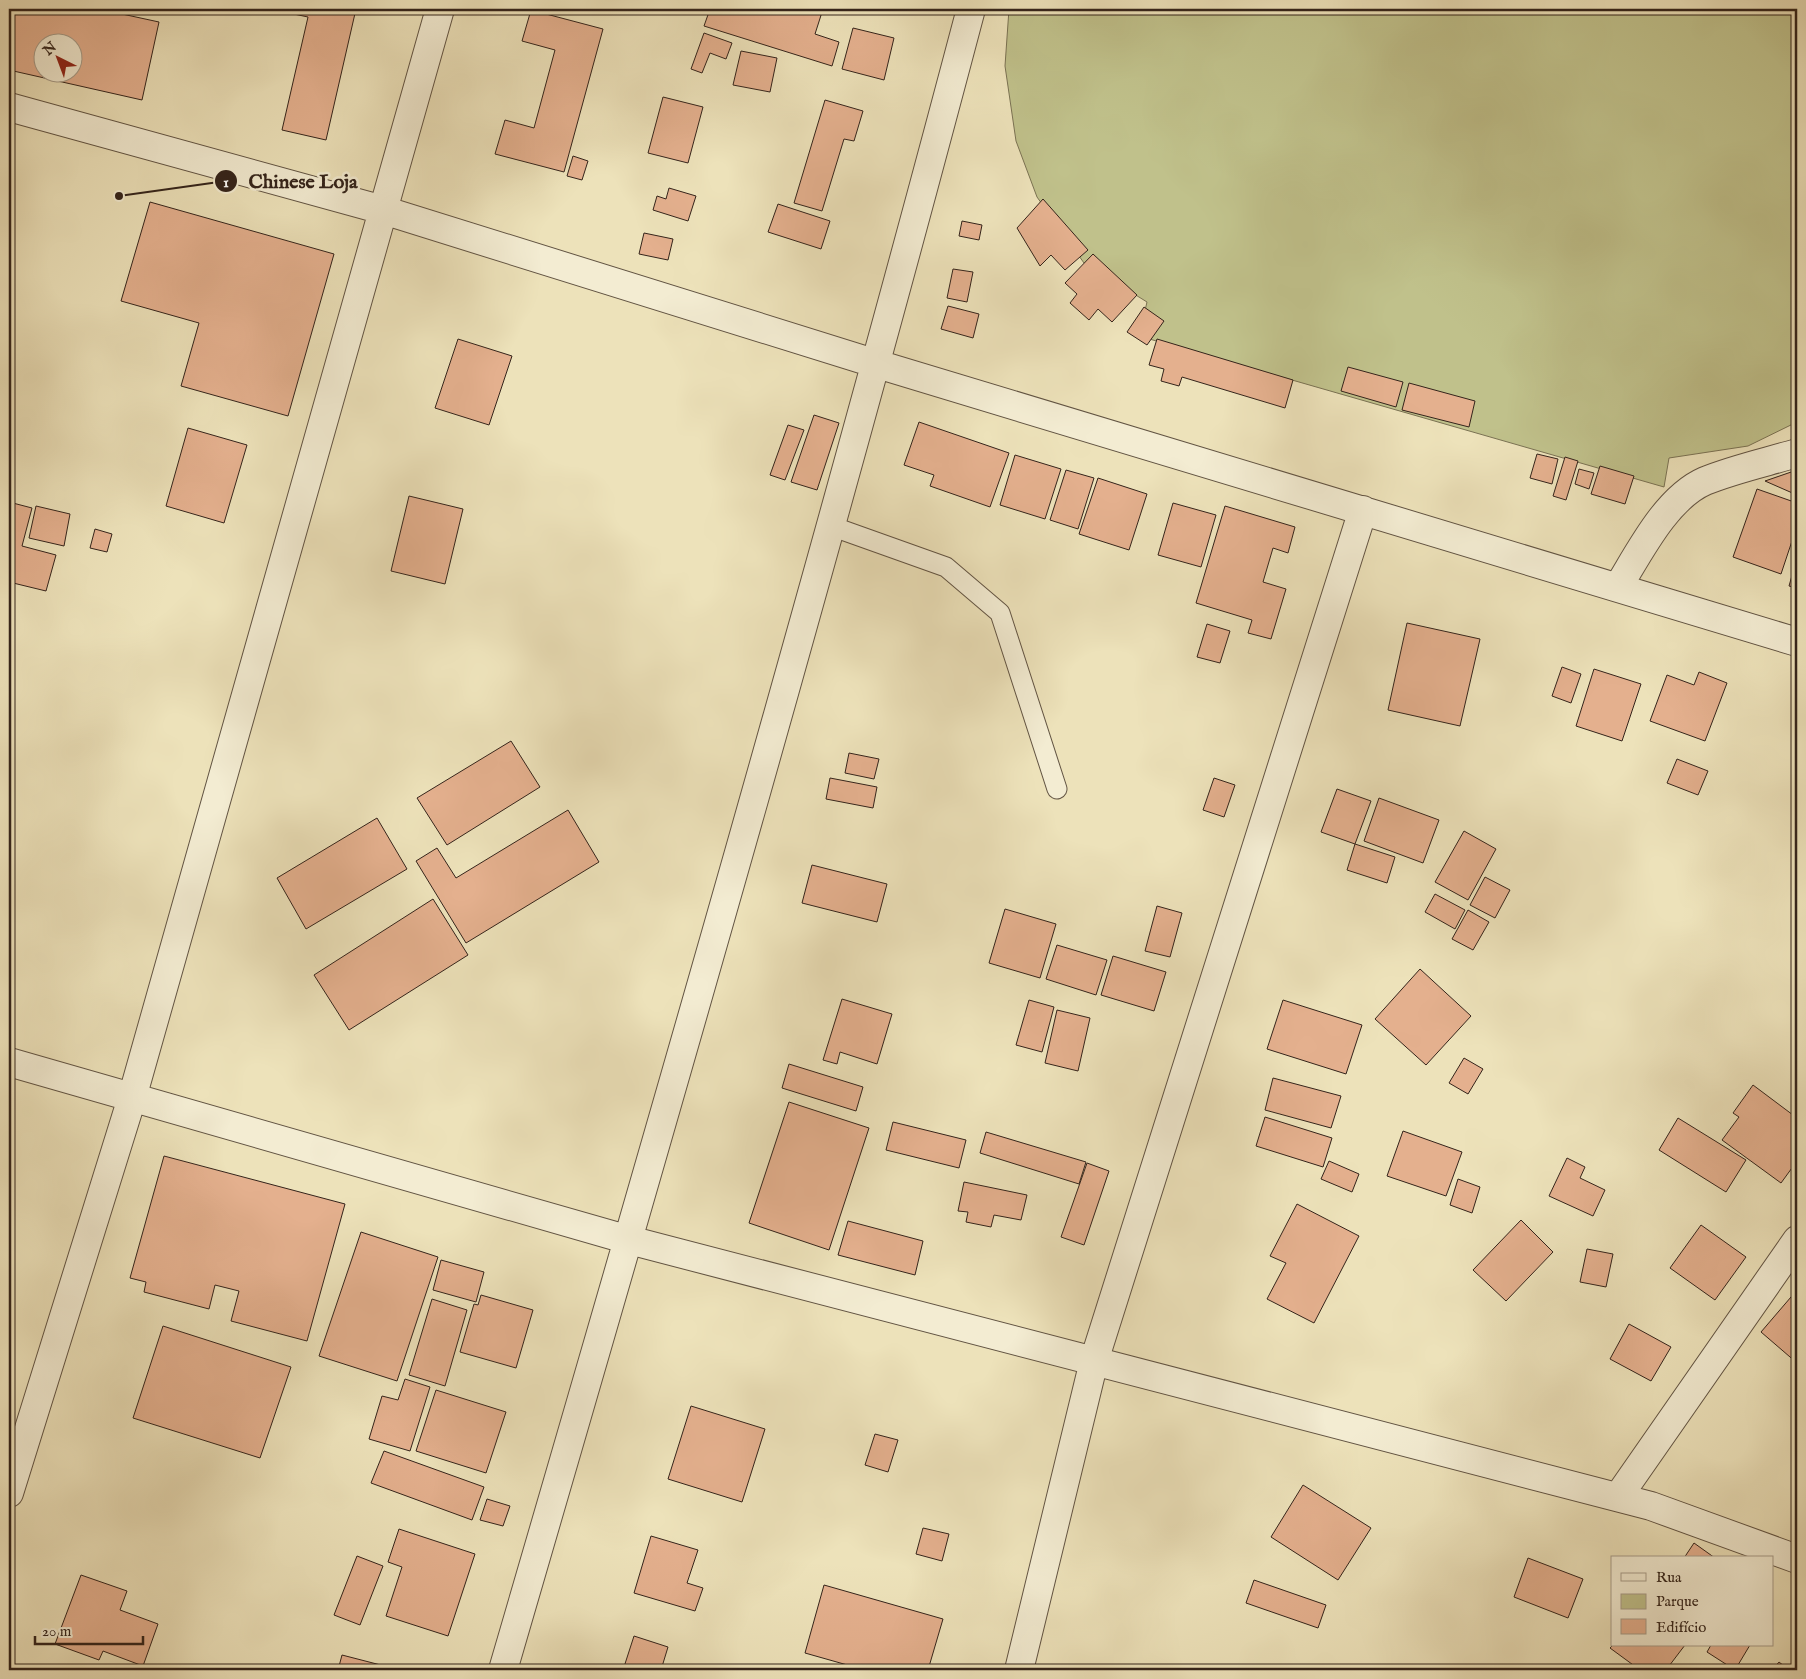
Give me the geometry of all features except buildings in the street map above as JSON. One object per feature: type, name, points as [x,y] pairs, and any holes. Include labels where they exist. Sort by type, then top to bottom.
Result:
[{"type":"street","points":[[9,1493],[132,1098],[440,9]]},
{"type":"street","points":[[503,1670],[629,1240],[832,526],[971,9]]},
{"type":"street","points":[[9,107],[383,210],[877,364],[1797,642]]},
{"type":"street","points":[[1618,587],[1654,530],[1678,501],[1704,482],[1797,452]]},
{"type":"street","points":[[1019,1670],[1094,1361],[1363,510]]},
{"type":"street","points":[[9,1062],[629,1240],[1651,1506],[1797,1559]]},
{"type":"street","points":[[1618,1497],[1797,1240]]},
{"type":"lane","points":[[832,526],[946,567],[1000,613],[1056,789]]},
{"type":"green space","points":[[1009,9],[1797,9],[1797,422],[1748,446],[1669,458],[1664,487],[1139,336],[1147,302],[1084,263],[1037,197],[1016,141],[1005,66]]},
{"type":"place","name":"Chinese Loja","points":[[119,196]]}]
